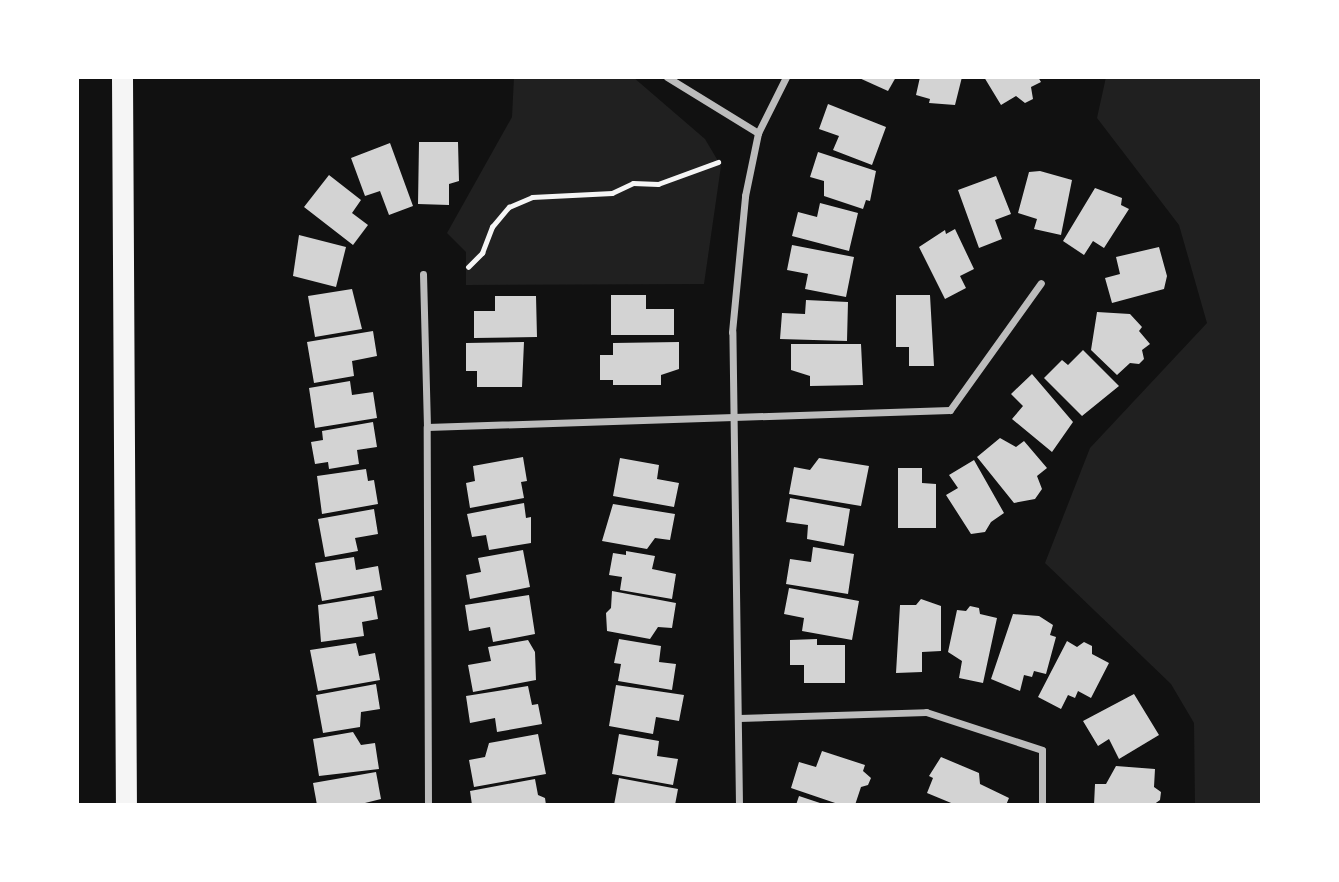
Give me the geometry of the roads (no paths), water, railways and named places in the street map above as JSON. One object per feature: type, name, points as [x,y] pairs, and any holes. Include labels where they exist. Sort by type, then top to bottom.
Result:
[{"type":"highway","points":[[122,77],[126,805]]},
{"type":"street","points":[[667,77],[758,133]]},
{"type":"street","points":[[739,805],[732,332],[745,196],[758,133],[786,77]]},
{"type":"street","points":[[423,274],[427,427],[428,805]]},
{"type":"street","points":[[427,427],[950,410],[1041,283]]},
{"type":"street","points":[[739,718],[926,712],[1042,750],[1042,805]]}]
